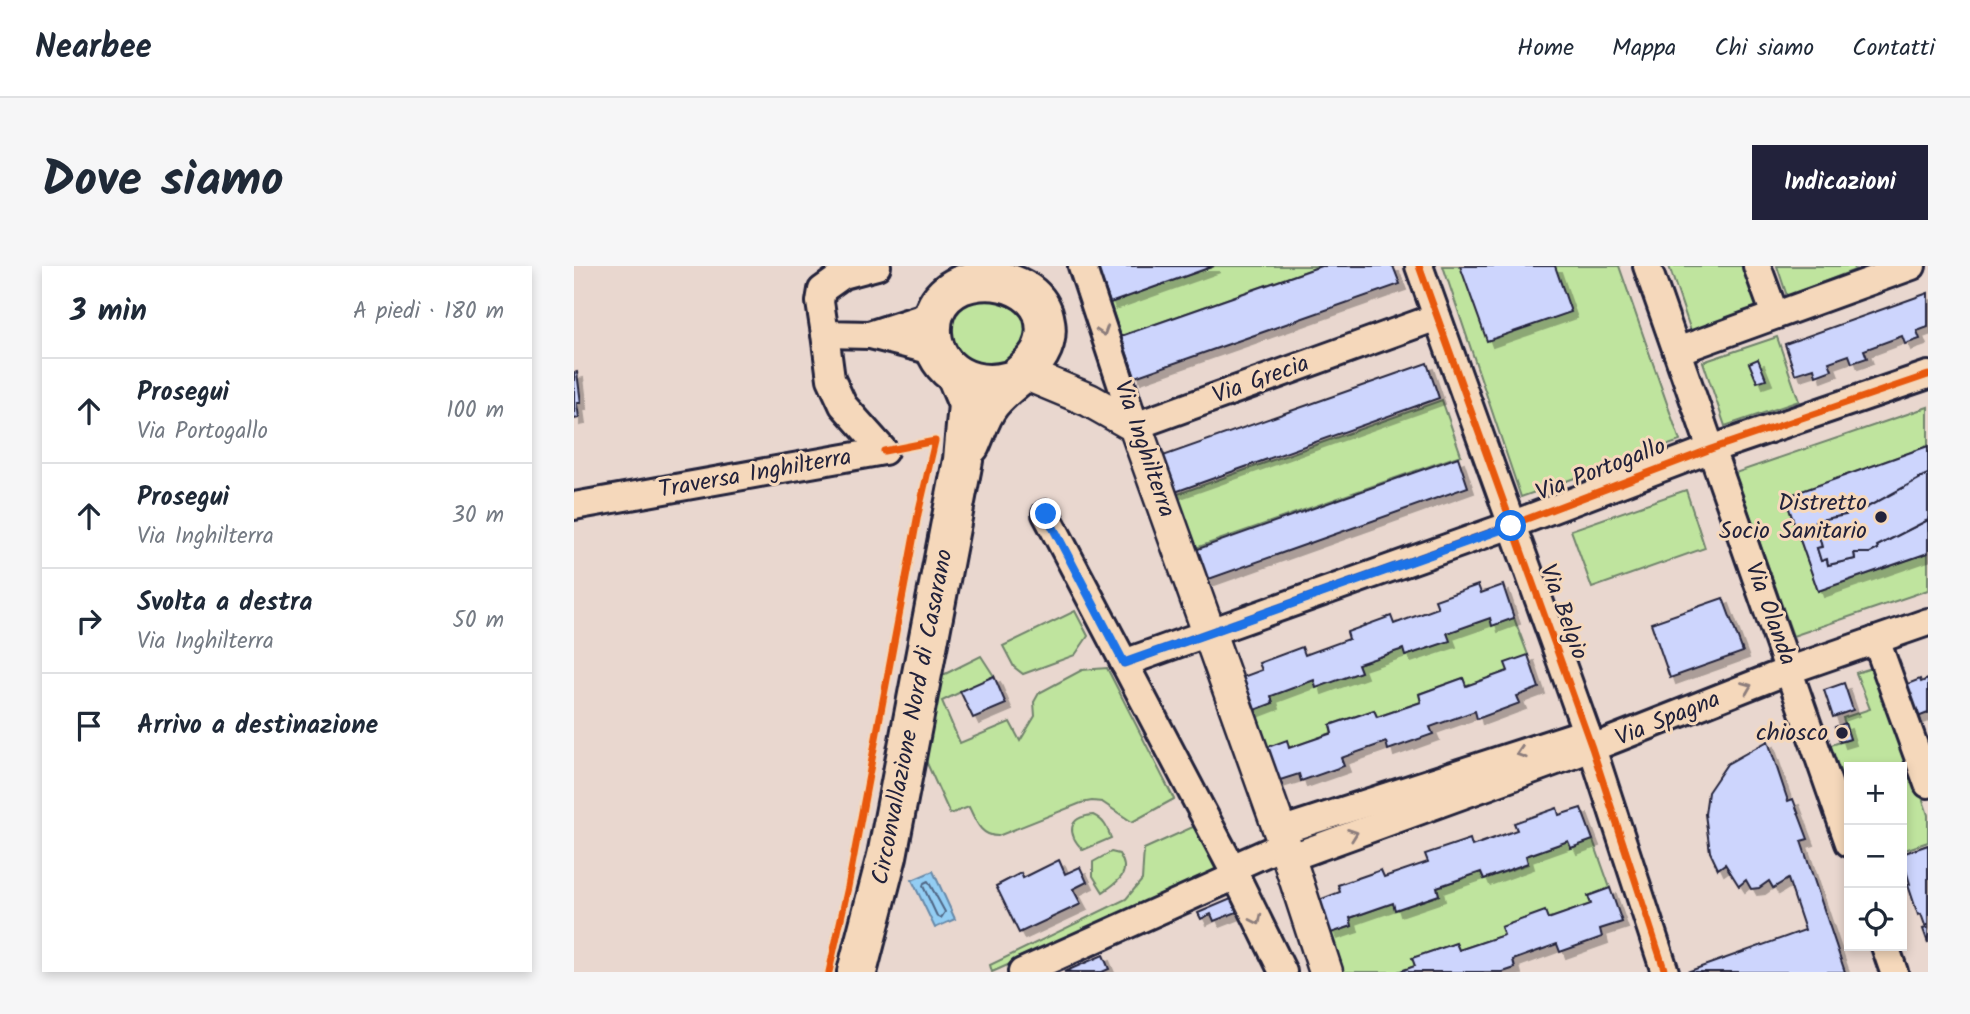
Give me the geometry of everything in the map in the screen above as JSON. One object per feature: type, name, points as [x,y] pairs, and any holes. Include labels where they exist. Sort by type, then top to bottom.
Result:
[{"type":"main road","points":[[998,269],[1026,287],[1038,283],[1045,337],[1038,357],[1017,377],[982,385],[947,364],[932,334],[934,314],[939,302],[957,282],[998,269]]},
{"type":"main road","name":"Circonvallazione Nord di Casarano","points":[[857,972],[887,856],[963,460],[968,404],[947,364]]},
{"type":"main road","name":"Circonvallazione Nord di Casarano","points":[[963,460],[988,405],[1017,377]]},
{"type":"street","points":[[877,266],[843,275],[822,290],[820,302],[825,334],[870,335],[947,364]]},
{"type":"street","name":"Via Inghilterra","points":[[1082,266],[1135,426],[1284,845],[1326,972]]},
{"type":"street","name":"Via Belgio","points":[[1419,266],[1589,740],[1656,970]]},
{"type":"street","name":"Via Olanda","points":[[1647,266],[1844,828]]},
{"type":"street","points":[[1758,266],[1775,315]]},
{"type":"street","points":[[1677,351],[1912,266]]},
{"type":"street","points":[[870,335],[934,314]]},
{"type":"street","name":"Via Grecia","points":[[1135,426],[1437,317]]},
{"type":"street","name":"Traversa Inghilterra","points":[[574,506],[884,451],[843,405],[831,379],[825,334]]},
{"type":"street","points":[[1045,337],[1057,360],[1089,400]]},
{"type":"street","name":"Via Portogallo","points":[[1208,632],[1511,526],[1711,449],[1928,375]]},
{"type":"street","points":[[1017,377],[1089,400],[1135,426]]},
{"type":"street","points":[[1046,514],[1234,872],[1283,972]]},
{"type":"street","name":"Via Spagna","points":[[1284,845],[1928,622]]},
{"type":"street","points":[[1124,663],[1208,632]]},
{"type":"street","points":[[1876,640],[1922,748],[1928,784]]},
{"type":"street","points":[[1022,972],[1234,872],[1284,845]]},
{"type":"street","points":[[1887,951],[1894,972]]},
{"type":"green space","points":[[1214,266],[1321,266],[1121,336],[1110,303]]},
{"type":"green space","points":[[1443,266],[1619,266],[1680,441],[1521,497]]},
{"type":"green space","points":[[1669,266],[1744,266],[1758,308],[1691,331]]},
{"type":"green space","points":[[1777,266],[1854,266],[1855,270],[1787,296]]},
{"type":"green space","points":[[990,287],[1030,320],[1020,359],[982,372],[950,346],[954,306]]},
{"type":"green space","points":[[1777,337],[1799,401],[1725,426],[1703,362]]},
{"type":"green space","points":[[1442,400],[1461,455],[1193,549],[1175,495]]},
{"type":"green space","points":[[1928,407],[1928,446],[1785,497],[1818,591],[1928,553],[1928,590],[1793,636],[1735,473]]},
{"type":"green space","points":[[1686,490],[1705,548],[1592,588],[1571,530]]},
{"type":"green space","points":[[1075,611],[1088,636],[1075,655],[1023,674],[1014,667],[1003,646]]},
{"type":"green space","points":[[1490,618],[1493,625],[1514,618],[1528,655],[1508,671],[1466,686],[1463,678],[1419,694],[1421,702],[1377,717],[1374,710],[1330,725],[1332,733],[1289,748],[1287,741],[1265,748],[1252,711],[1273,703],[1271,696],[1314,680],[1316,687],[1361,672],[1358,664],[1403,649],[1406,656],[1449,641],[1447,633]]},
{"type":"green space","points":[[981,656],[994,676],[942,701],[960,743],[1010,722],[1020,741],[1035,716],[1034,702],[1039,693],[1082,670],[1107,668],[1174,799],[1132,822],[1102,802],[1081,803],[998,836],[983,831],[969,807],[950,814],[926,761],[941,676]]},
{"type":"green space","points":[[1878,666],[1928,815],[1928,842],[1907,849],[1907,762],[1844,762],[1844,789],[1828,746],[1850,739],[1843,718],[1870,709],[1856,673]]},
{"type":"green space","points":[[1093,815],[1105,824],[1111,838],[1083,850],[1074,838],[1072,827],[1078,819]]},
{"type":"green space","points":[[1195,826],[1218,871],[992,972],[990,965],[1126,899],[1142,880],[1144,849]]},
{"type":"green space","points":[[1593,840],[1610,888],[1588,896],[1591,904],[1548,919],[1545,912],[1501,927],[1504,935],[1459,950],[1456,943],[1413,958],[1415,966],[1398,972],[1344,972],[1331,933],[1352,926],[1350,918],[1393,903],[1396,910],[1439,895],[1437,887],[1481,872],[1484,879],[1528,864],[1526,856],[1568,841],[1571,848]]},
{"type":"green space","points":[[1111,852],[1119,854],[1124,872],[1118,881],[1103,892],[1093,876],[1093,862]]},
{"type":"water","points":[[933,871],[955,919],[935,928],[912,880]]},
{"type":"building","points":[[1097,266],[1214,266],[1110,303]]},
{"type":"building","points":[[1321,266],[1393,266],[1400,284],[1135,377],[1121,336]]},
{"type":"building","points":[[1460,266],[1555,266],[1571,312],[1487,341]]},
{"type":"building","points":[[1928,293],[1928,327],[1917,331],[1920,339],[1905,344],[1902,336],[1864,350],[1867,358],[1852,363],[1849,355],[1829,362],[1832,370],[1816,376],[1814,368],[1795,374],[1785,344]]},
{"type":"building","points":[[1758,359],[1766,379],[1757,382],[1749,363]]},
{"type":"building","points":[[1427,363],[1439,398],[1175,492],[1163,456]]},
{"type":"building","points":[[577,372],[581,403],[577,403],[579,418],[574,419],[574,373]]},
{"type":"building","points":[[1928,446],[1928,474],[1919,478],[1920,480],[1866,508],[1864,506],[1845,511],[1846,515],[1815,521],[1822,547],[1817,548],[1821,561],[1827,559],[1828,565],[1855,559],[1854,553],[1870,553],[1878,549],[1877,546],[1928,520],[1928,553],[1818,591],[1785,497]]},
{"type":"building","points":[[1458,457],[1468,487],[1206,580],[1195,550]]},
{"type":"building","name":"Distretto Socio Sanitario","points":[[1928,474],[1928,520],[1877,546],[1878,549],[1870,553],[1854,553],[1855,559],[1828,565],[1827,559],[1821,561],[1817,548],[1822,547],[1815,521],[1846,515],[1845,511],[1864,506],[1866,508]]},
{"type":"building","points":[[1478,585],[1481,593],[1503,585],[1514,618],[1492,626],[1490,618],[1447,633],[1450,641],[1405,656],[1403,649],[1358,664],[1361,672],[1316,688],[1314,680],[1271,696],[1273,703],[1252,711],[1240,678],[1262,670],[1259,663],[1302,647],[1305,655],[1349,639],[1347,632],[1391,616],[1394,624],[1438,608],[1435,600]]},
{"type":"building","points":[[1723,598],[1743,652],[1670,678],[1651,623]]},
{"type":"building","points":[[1528,655],[1539,688],[1517,696],[1520,703],[1477,719],[1475,711],[1430,727],[1433,734],[1388,750],[1386,742],[1341,758],[1344,766],[1301,781],[1299,774],[1277,781],[1265,748],[1287,740],[1289,748],[1332,733],[1330,725],[1374,710],[1377,717],[1421,702],[1419,694],[1463,678],[1466,686],[1508,671],[1505,663]]},
{"type":"building","points":[[994,676],[1006,704],[973,718],[960,691]]},
{"type":"building","points":[[1920,679],[1921,682],[1928,679],[1928,713],[1918,717],[1905,685]]},
{"type":"building","points":[[1844,683],[1853,710],[1833,717],[1824,690]]},
{"type":"building","name":"chiosco","points":[[1845,723],[1850,739],[1840,742],[1835,727]]},
{"type":"building","points":[[1768,741],[1788,801],[1793,799],[1808,839],[1801,841],[1845,972],[1687,972],[1805,930],[1788,879],[1773,888],[1769,881],[1759,888],[1751,889],[1746,880],[1739,886],[1725,864],[1718,869],[1710,852],[1705,814],[1708,792],[1727,764]]},
{"type":"building","points":[[1557,808],[1559,815],[1581,808],[1593,840],[1571,848],[1568,841],[1526,856],[1528,863],[1484,879],[1481,872],[1437,887],[1439,895],[1395,910],[1393,903],[1350,918],[1352,926],[1331,933],[1319,900],[1340,892],[1338,885],[1381,870],[1384,877],[1428,862],[1425,854],[1470,839],[1472,846],[1517,830],[1514,823]]},
{"type":"building","points":[[1928,845],[1928,943],[1923,929],[1926,928],[1921,914],[1918,915],[1908,885],[1907,852]]},
{"type":"building","points":[[1059,860],[1065,874],[1080,867],[1087,882],[1073,889],[1081,904],[1019,933],[996,886],[1021,873],[1023,878]]},
{"type":"building","points":[[1610,888],[1622,922],[1600,929],[1602,937],[1560,952],[1557,944],[1513,960],[1515,968],[1503,972],[1398,972],[1415,966],[1412,958],[1456,943],[1459,950],[1504,935],[1501,927],[1545,911],[1548,919],[1591,904],[1588,896]]},
{"type":"building","points":[[1231,899],[1237,912],[1214,921],[1211,914],[1201,919],[1198,913]]},
{"type":"building","points":[[1103,955],[1109,969],[1102,972],[1064,972]]},
{"type":"cycle path","points":[[1419,266],[1592,748],[1665,972]]},
{"type":"cycle path","points":[[1124,663],[1511,525],[1711,449],[1928,375]]},
{"type":"cycle path","points":[[829,972],[848,887],[918,514],[935,441],[884,451]]},
{"type":"place","name":"Distretto Socio Sanitario","points":[[1881,517]]},
{"type":"place","name":"chiosco","points":[[1842,733]]},
{"type":"route","points":[[1046,514],[1124,663],[1511,526]]}]
